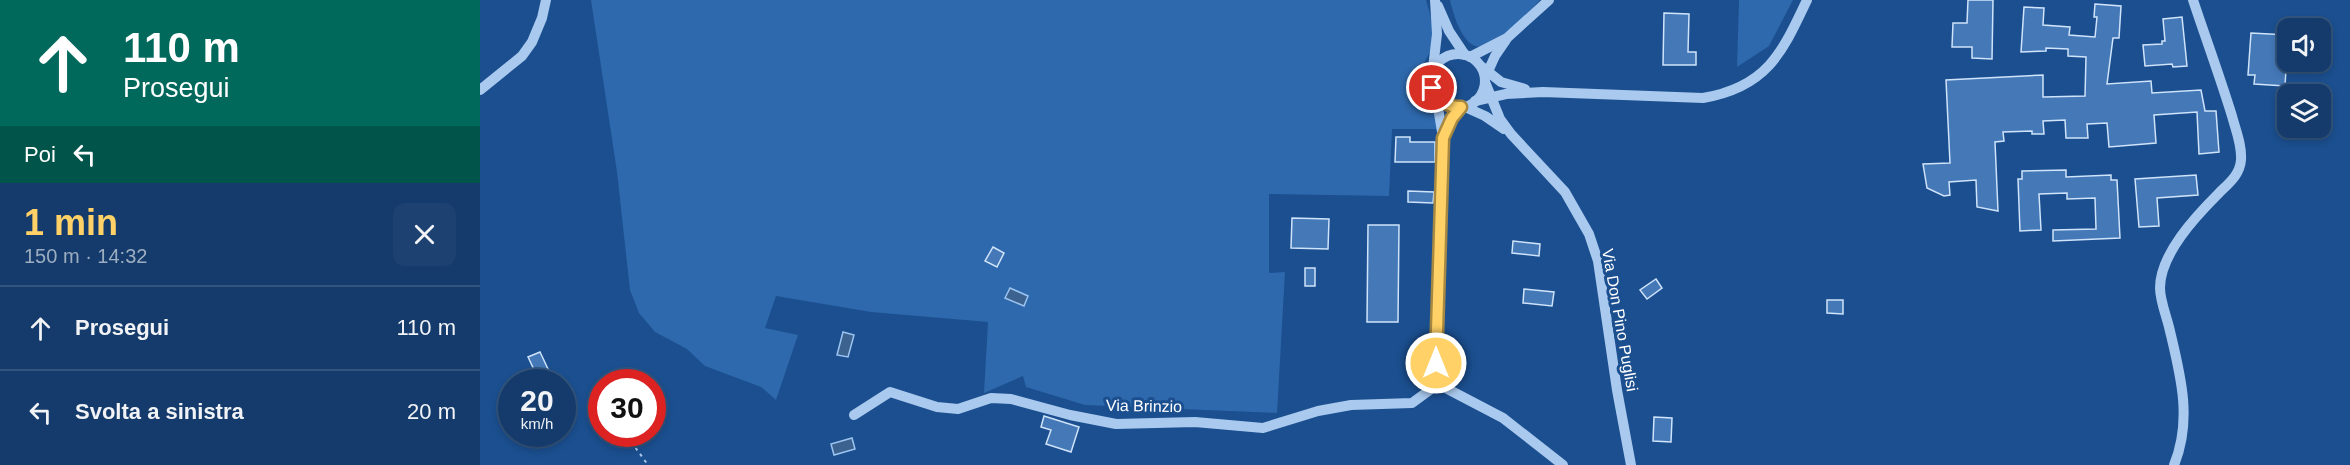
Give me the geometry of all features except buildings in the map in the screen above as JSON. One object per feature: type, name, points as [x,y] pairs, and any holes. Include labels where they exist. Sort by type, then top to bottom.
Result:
[{"type":"street","points":[[480,90],[522,56],[532,42],[542,18],[546,0]]},
{"type":"street","points":[[1543,92],[1501,82],[1485,75],[1449,30],[1435,0],[1437,34],[1431,80],[1436,95],[1443,138],[1436,344],[1438,384],[1503,418],[1563,465]]},
{"type":"street","points":[[1433,72],[1436,65],[1449,55],[1468,56],[1506,38],[1549,0]]},
{"type":"street","points":[[1436,95],[1447,105],[1467,105],[1490,97],[1543,92],[1703,98],[1720,95],[1758,77],[1773,62],[1787,43],[1807,0]]},
{"type":"street","points":[[2174,465],[2181,448],[2185,426],[2183,394],[2177,360],[2160,288],[2164,266],[2173,247],[2234,178],[2241,163],[2241,147],[2232,116],[2193,0]]},
{"type":"street","points":[[1443,138],[1452,118],[1480,96],[1485,75],[1506,38]]},
{"type":"street","points":[[1495,56],[1494,65],[1501,82]]},
{"type":"street","points":[[1485,75],[1490,97],[1500,119],[1511,134]]},
{"type":"street","points":[[1467,105],[1511,134]]},
{"type":"street","name":"Via Don Pino Puglisi","points":[[1511,134],[1565,192],[1589,234],[1598,261],[1617,390],[1631,465]]},
{"type":"street","name":"Via Brinzio","points":[[854,416],[890,392],[937,407],[958,409],[991,398],[1011,399],[1070,415],[1116,424],[1195,422],[1263,428],[1318,411],[1340,407],[1412,403],[1438,384]]},
{"type":"path","points":[[635,447],[648,465]]},
{"type":"shaded area","points":[[591,0],[1426,0],[1435,33],[1433,46],[1422,67],[1419,80],[1421,96],[1437,115],[1438,129],[1392,129],[1389,196],[1269,194],[1269,273],[1285,272],[1277,413],[1085,405],[1026,387],[1023,376],[984,393],[988,322],[871,312],[776,296],[765,328],[798,335],[776,400],[761,387],[705,366],[687,349],[655,332],[639,313],[630,290],[617,172]]},
{"type":"shaded area","points":[[1450,0],[1540,0],[1516,26],[1495,42],[1484,46],[1474,46],[1461,31]]},
{"type":"shaded area","points":[[1739,0],[1793,0],[1769,46],[1737,67]]},
{"type":"shaded area","points":[[1010,288],[1028,296],[1024,306],[1005,298]]},
{"type":"shaded area","points":[[843,332],[854,335],[848,357],[837,355]]},
{"type":"shaded area","points":[[852,438],[855,449],[834,455],[831,444]]},
{"type":"route","points":[[1432,88],[1441,101],[1447,105],[1461,107],[1448,124],[1443,138],[1436,363]]}]
